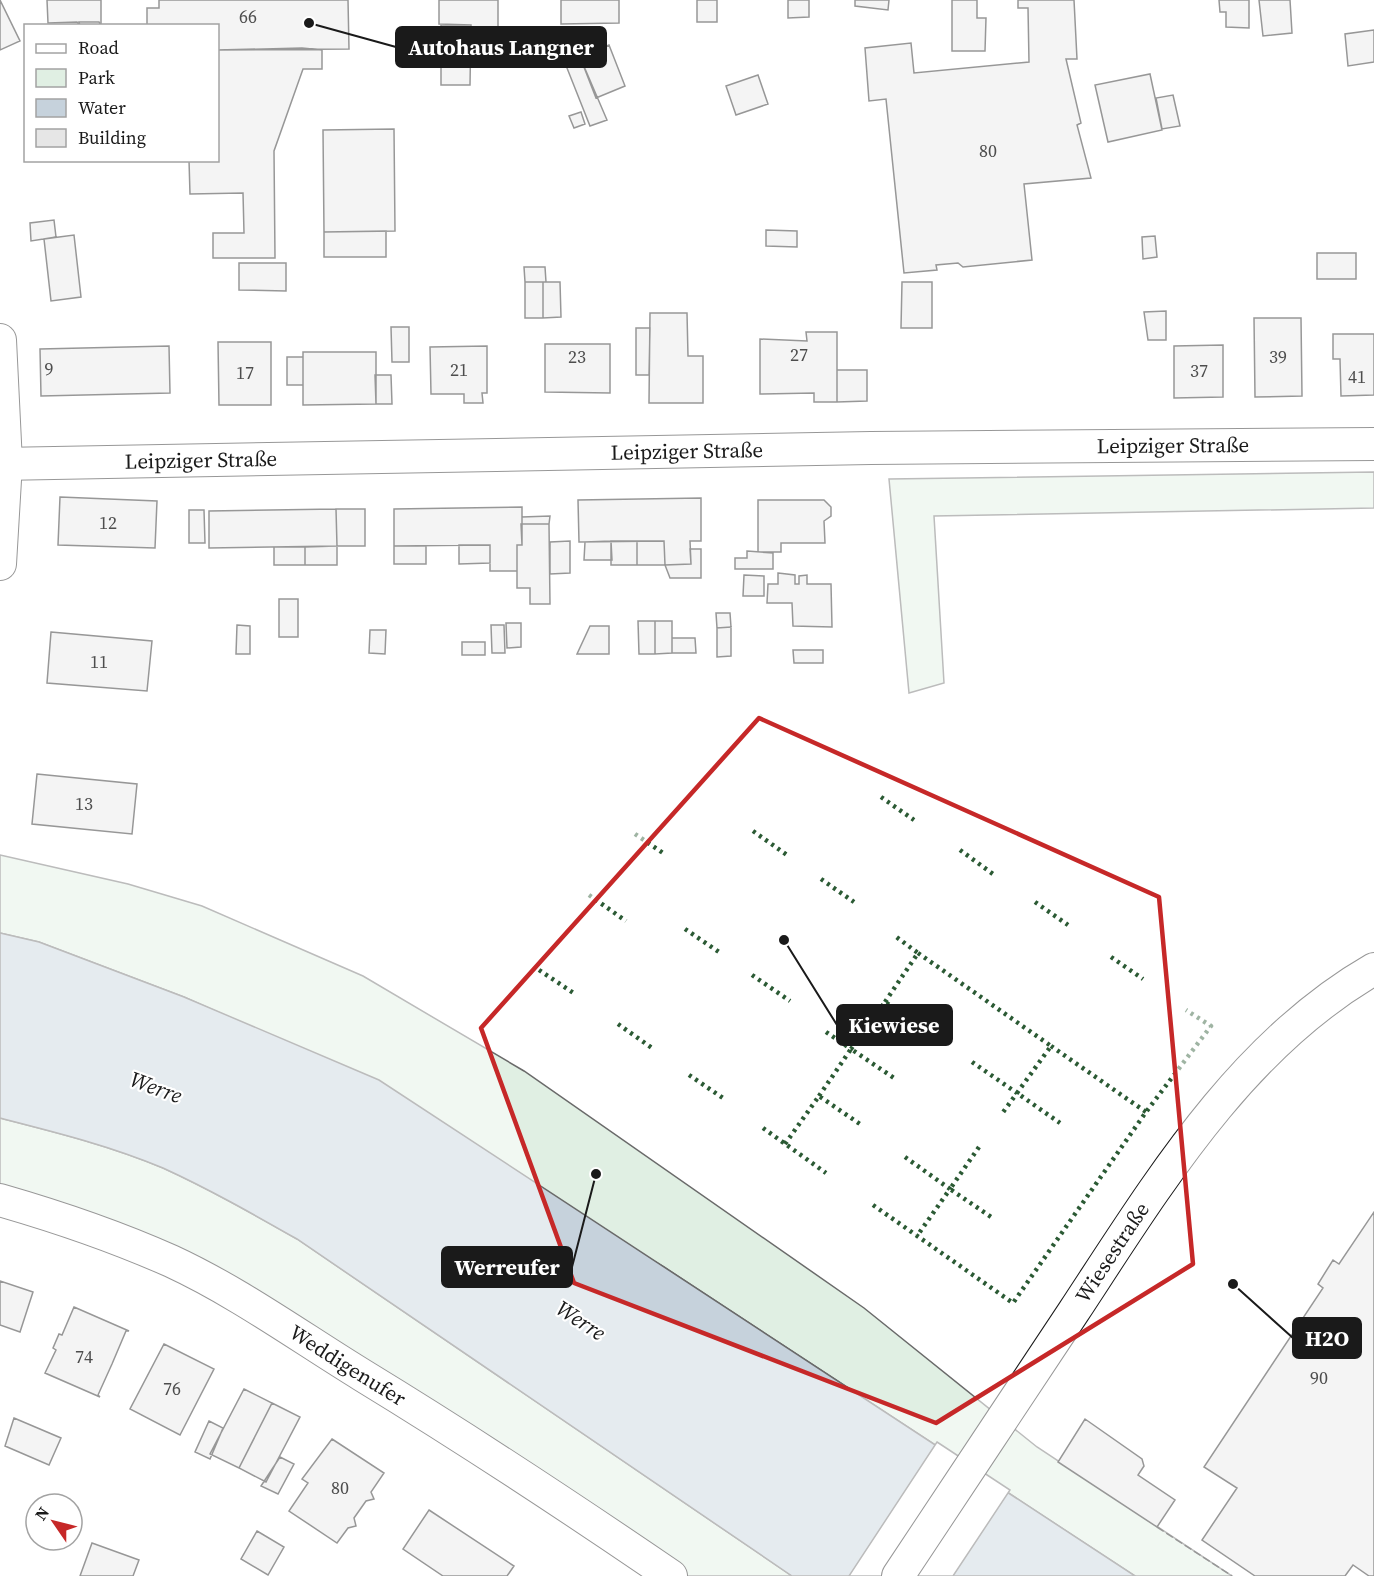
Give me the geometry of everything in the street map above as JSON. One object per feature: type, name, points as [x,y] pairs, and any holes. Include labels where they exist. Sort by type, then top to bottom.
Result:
[{"type":"street","points":[[0,340],[3,464],[0,564]]},
{"type":"street","name":"Leipziger Straße","points":[[3,464],[847,449],[1374,444]]},
{"type":"street","name":"Wiesestraße","points":[[898,1576],[1155,1188],[1204,1124],[1256,1062],[1300,1019],[1374,969]]},
{"type":"street","name":"Weddigenufer","points":[[0,1200],[69,1219],[119,1239],[173,1262],[222,1289],[441,1424],[671,1576]]},
{"type":"highlighted area","points":[[759,718],[1159,897],[1193,1264],[936,1423],[574,1283],[481,1028]]},
{"type":"green space","points":[[1374,472],[1374,508],[934,516],[944,683],[909,693],[889,479]]},
{"type":"green space","points":[[0,855],[128,884],[202,906],[363,976],[524,1071],[864,1308],[1037,1447],[1232,1576],[1135,1576],[664,1267],[258,1030],[184,997],[39,942],[0,933]]},
{"type":"green space","points":[[0,1118],[103,1146],[163,1168],[297,1239],[792,1576],[688,1576],[440,1411],[0,1192]]},
{"type":"water","name":"Werre","points":[[0,933],[39,942],[184,997],[379,1080],[1135,1576],[792,1576],[297,1239],[163,1168],[103,1146],[0,1118]]},
{"type":"pier","points":[[937,1442],[1010,1490],[953,1576],[849,1576]]},
{"type":"building","points":[[0,0],[20,41],[0,50]]},
{"type":"building","points":[[47,0],[101,0],[101,24],[99,22],[48,23]]},
{"type":"building","points":[[159,0],[348,0],[349,49],[219,50],[219,24],[147,24],[147,8],[159,8]]},
{"type":"building","points":[[439,0],[498,0],[498,52],[471,52],[471,25],[439,24]]},
{"type":"building","points":[[561,0],[619,0],[619,23],[561,24]]},
{"type":"building","points":[[697,0],[717,0],[717,22],[697,22]]},
{"type":"building","points":[[788,0],[809,0],[809,17],[788,18]]},
{"type":"building","points":[[855,0],[889,0],[888,10],[855,6]]},
{"type":"building","points":[[952,0],[977,0],[977,18],[986,18],[985,51],[952,51]]},
{"type":"building","points":[[1018,0],[1074,0],[1077,59],[1066,59],[1081,123],[1077,125],[1091,178],[1024,184],[1032,260],[963,267],[958,263],[936,265],[937,270],[904,273],[886,99],[869,101],[865,48],[911,43],[914,73],[1029,62],[1028,8],[1018,8]]},
{"type":"building","points":[[1219,0],[1249,0],[1249,28],[1226,27],[1226,12],[1220,12]]},
{"type":"building","points":[[1259,0],[1290,0],[1292,33],[1263,36]]},
{"type":"building","points":[[441,25],[471,25],[470,85],[441,85]]},
{"type":"building","points":[[1374,30],[1374,62],[1348,66],[1345,34]]},
{"type":"building","points":[[609,45],[625,86],[596,98],[580,57]]},
{"type":"building","points":[[302,48],[322,50],[322,69],[303,69],[274,151],[275,258],[213,258],[213,233],[244,233],[243,193],[190,194],[189,162],[219,162],[219,50]]},
{"type":"building","points":[[580,57],[607,120],[590,126],[565,63]]},
{"type":"building","points":[[1150,74],[1162,130],[1108,142],[1095,85]]},
{"type":"building","points":[[758,75],[768,104],[736,115],[726,86]]},
{"type":"building","points":[[1173,95],[1180,126],[1162,129],[1156,98]]},
{"type":"building","points":[[581,112],[585,124],[574,128],[569,116]]},
{"type":"building","points":[[394,129],[395,231],[324,232],[323,130]]},
{"type":"building","points":[[54,220],[56,237],[31,241],[30,223]]},
{"type":"building","points":[[766,230],[797,231],[797,247],[766,246]]},
{"type":"building","points":[[386,231],[386,257],[324,257],[324,232]]},
{"type":"building","points":[[74,235],[81,297],[51,301],[44,239]]},
{"type":"building","points":[[1155,236],[1157,257],[1143,259],[1142,237]]},
{"type":"building","points":[[1317,253],[1356,253],[1356,279],[1317,279]]},
{"type":"building","points":[[239,263],[286,263],[286,291],[239,290]]},
{"type":"building","points":[[524,267],[545,267],[546,282],[525,282]]},
{"type":"building","points":[[525,282],[543,282],[543,318],[525,318]]},
{"type":"building","points":[[543,282],[560,282],[561,317],[543,318]]},
{"type":"building","points":[[902,282],[932,282],[932,328],[901,328]]},
{"type":"building","points":[[1166,311],[1166,340],[1148,340],[1144,312]]},
{"type":"building","points":[[650,313],[687,313],[688,356],[703,356],[703,403],[649,403]]},
{"type":"building","points":[[1254,318],[1301,318],[1302,396],[1255,397]]},
{"type":"building","points":[[391,327],[409,327],[409,362],[392,362]]},
{"type":"building","points":[[636,328],[650,328],[649,375],[636,375]]},
{"type":"building","points":[[806,332],[837,332],[837,402],[814,402],[814,393],[760,394],[760,339],[807,341]]},
{"type":"building","points":[[1333,334],[1374,334],[1374,395],[1341,396],[1340,359],[1333,359]]},
{"type":"building","points":[[218,342],[271,342],[271,405],[219,405]]},
{"type":"building","points":[[545,344],[610,344],[610,393],[545,392]]},
{"type":"building","points":[[1223,345],[1223,397],[1174,398],[1174,346]]},
{"type":"building","points":[[169,346],[170,393],[41,396],[40,349]]},
{"type":"building","points":[[487,346],[487,393],[482,393],[483,403],[464,403],[464,394],[431,394],[430,347]]},
{"type":"building","points":[[303,352],[376,352],[376,404],[303,405]]},
{"type":"building","points":[[287,357],[303,357],[303,385],[287,385]]},
{"type":"building","points":[[837,370],[867,370],[867,401],[837,402]]},
{"type":"building","points":[[375,375],[391,375],[392,404],[376,404]]},
{"type":"building","points":[[60,497],[157,501],[155,548],[58,545]]},
{"type":"building","points":[[701,498],[701,541],[690,541],[691,564],[665,565],[664,541],[579,542],[578,500]]},
{"type":"building","points":[[758,500],[824,500],[831,507],[831,516],[824,521],[825,543],[781,543],[781,552],[758,552]]},
{"type":"building","points":[[522,507],[522,545],[517,545],[517,571],[490,571],[490,545],[394,546],[394,509]]},
{"type":"building","points":[[336,509],[337,546],[209,548],[209,511]]},
{"type":"building","points":[[336,509],[365,509],[365,546],[337,546]]},
{"type":"building","points":[[189,510],[204,510],[205,543],[189,543]]},
{"type":"building","points":[[550,516],[549,524],[522,524],[522,517]]},
{"type":"building","points":[[521,524],[549,524],[550,604],[530,604],[530,588],[517,588],[517,545],[522,545]]},
{"type":"building","points":[[570,541],[570,573],[550,574],[550,542]]},
{"type":"building","points":[[611,541],[612,560],[584,560],[585,542]]},
{"type":"building","points":[[611,541],[637,541],[637,565],[611,565]]},
{"type":"building","points":[[637,541],[664,541],[665,565],[637,565]]},
{"type":"building","points":[[459,545],[490,545],[490,563],[459,564]]},
{"type":"building","points":[[337,546],[337,565],[305,565],[305,547]]},
{"type":"building","points":[[394,546],[426,546],[426,564],[394,564]]},
{"type":"building","points":[[274,547],[305,547],[305,565],[274,565]]},
{"type":"building","points":[[690,549],[701,549],[701,578],[670,578],[665,565],[691,564]]},
{"type":"building","points":[[747,551],[773,553],[773,569],[735,569],[735,558],[747,558]]},
{"type":"building","points":[[778,573],[795,575],[795,584],[799,584],[799,576],[807,575],[807,584],[831,584],[832,627],[793,626],[792,603],[767,603],[768,584],[778,584]]},
{"type":"building","points":[[744,575],[764,576],[764,596],[743,596]]},
{"type":"building","points":[[279,599],[298,599],[298,637],[279,637]]},
{"type":"building","points":[[716,613],[730,613],[731,627],[717,628]]},
{"type":"building","points":[[638,621],[655,621],[655,654],[639,654]]},
{"type":"building","points":[[655,621],[672,621],[672,653],[655,654]]},
{"type":"building","points":[[506,623],[521,623],[521,647],[507,648]]},
{"type":"building","points":[[237,625],[250,626],[250,654],[236,654]]},
{"type":"building","points":[[491,625],[504,625],[505,653],[492,653]]},
{"type":"building","points":[[590,626],[609,626],[609,654],[577,654]]},
{"type":"building","points":[[731,627],[731,656],[717,657],[717,628]]},
{"type":"building","points":[[370,630],[386,630],[385,654],[369,653]]},
{"type":"building","points":[[51,632],[152,641],[147,691],[47,683]]},
{"type":"building","points":[[672,638],[695,638],[696,653],[672,653]]},
{"type":"building","points":[[462,642],[485,642],[485,655],[462,655]]},
{"type":"building","points":[[793,650],[823,650],[823,663],[794,663]]},
{"type":"building","points":[[37,774],[137,784],[132,834],[32,824]]},
{"type":"building","points":[[1374,1212],[1374,1576],[1369,1576],[1353,1565],[1345,1576],[1255,1576],[1202,1540],[1237,1488],[1204,1467],[1323,1288],[1318,1284],[1333,1260],[1339,1264]]},
{"type":"building","points":[[0,1281],[33,1292],[20,1332],[0,1325]]},
{"type":"building","points":[[74,1307],[129,1331],[126,1331],[98,1395],[100,1397],[45,1373],[56,1350],[53,1348],[59,1334],[62,1335]]},
{"type":"building","points":[[164,1344],[214,1369],[180,1435],[130,1409]]},
{"type":"building","points":[[244,1389],[272,1403],[239,1468],[210,1454]]},
{"type":"building","points":[[272,1403],[300,1417],[266,1482],[239,1468]]},
{"type":"building","points":[[14,1418],[61,1438],[49,1465],[5,1446]]},
{"type":"building","points":[[1085,1419],[1142,1459],[1144,1466],[1138,1475],[1175,1500],[1157,1527],[1058,1462]]},
{"type":"building","points":[[209,1421],[223,1428],[210,1459],[195,1452]]},
{"type":"building","points":[[332,1439],[384,1473],[371,1492],[374,1499],[366,1501],[354,1518],[356,1526],[348,1528],[337,1543],[289,1511],[308,1483],[302,1479]]},
{"type":"building","points":[[280,1457],[294,1464],[278,1494],[261,1486]]},
{"type":"building","points":[[429,1510],[514,1566],[507,1576],[443,1576],[403,1549]]},
{"type":"building","points":[[257,1531],[284,1547],[268,1575],[241,1559]]},
{"type":"building","points":[[92,1543],[139,1560],[133,1576],[80,1576]]},
{"type":"hedge","points":[[881,797],[914,820]]},
{"type":"hedge","points":[[753,831],[787,855]]},
{"type":"hedge","points":[[635,834],[666,855]]},
{"type":"hedge","points":[[960,850],[993,874]]},
{"type":"hedge","points":[[821,879],[854,902]]},
{"type":"hedge","points":[[589,895],[626,921]]},
{"type":"hedge","points":[[1035,902],[1068,925]]},
{"type":"hedge","points":[[685,929],[719,952]]},
{"type":"hedge","points":[[885,1002],[918,953],[895,936]]},
{"type":"hedge","points":[[918,953],[1051,1046],[1017,1093],[1060,1123]]},
{"type":"hedge","points":[[1111,957],[1143,979]]},
{"type":"hedge","points":[[539,970],[575,994]]},
{"type":"hedge","points":[[752,975],[790,1001]]},
{"type":"hedge","points":[[826,1032],[851,1049],[885,1002],[928,1031]]},
{"type":"hedge","points":[[873,1205],[1013,1303],[1146,1112],[1211,1026],[1186,1010]]},
{"type":"hedge","points":[[618,1024],[652,1048]]},
{"type":"hedge","points":[[1051,1046],[1146,1112]]},
{"type":"hedge","points":[[819,1096],[851,1049],[894,1078]]},
{"type":"hedge","points":[[972,1062],[1017,1093],[1001,1115]]},
{"type":"hedge","points":[[689,1075],[723,1098]]},
{"type":"hedge","points":[[785,1144],[819,1096],[860,1124]]},
{"type":"hedge","points":[[763,1128],[826,1173]]},
{"type":"hedge","points":[[979,1147],[950,1189],[994,1219]]},
{"type":"hedge","points":[[905,1157],[950,1189],[917,1236]]},
{"type":"fence","points":[[1157,1527],[1232,1576]]},
{"type":"place","name":"Autohaus Langner","points":[[309,23]]},
{"type":"place","name":"Kiewiese","points":[[784,940]]},
{"type":"place","name":"Werreufer","points":[[596,1174]]},
{"type":"place","name":"H2O","points":[[1233,1284]]}]
